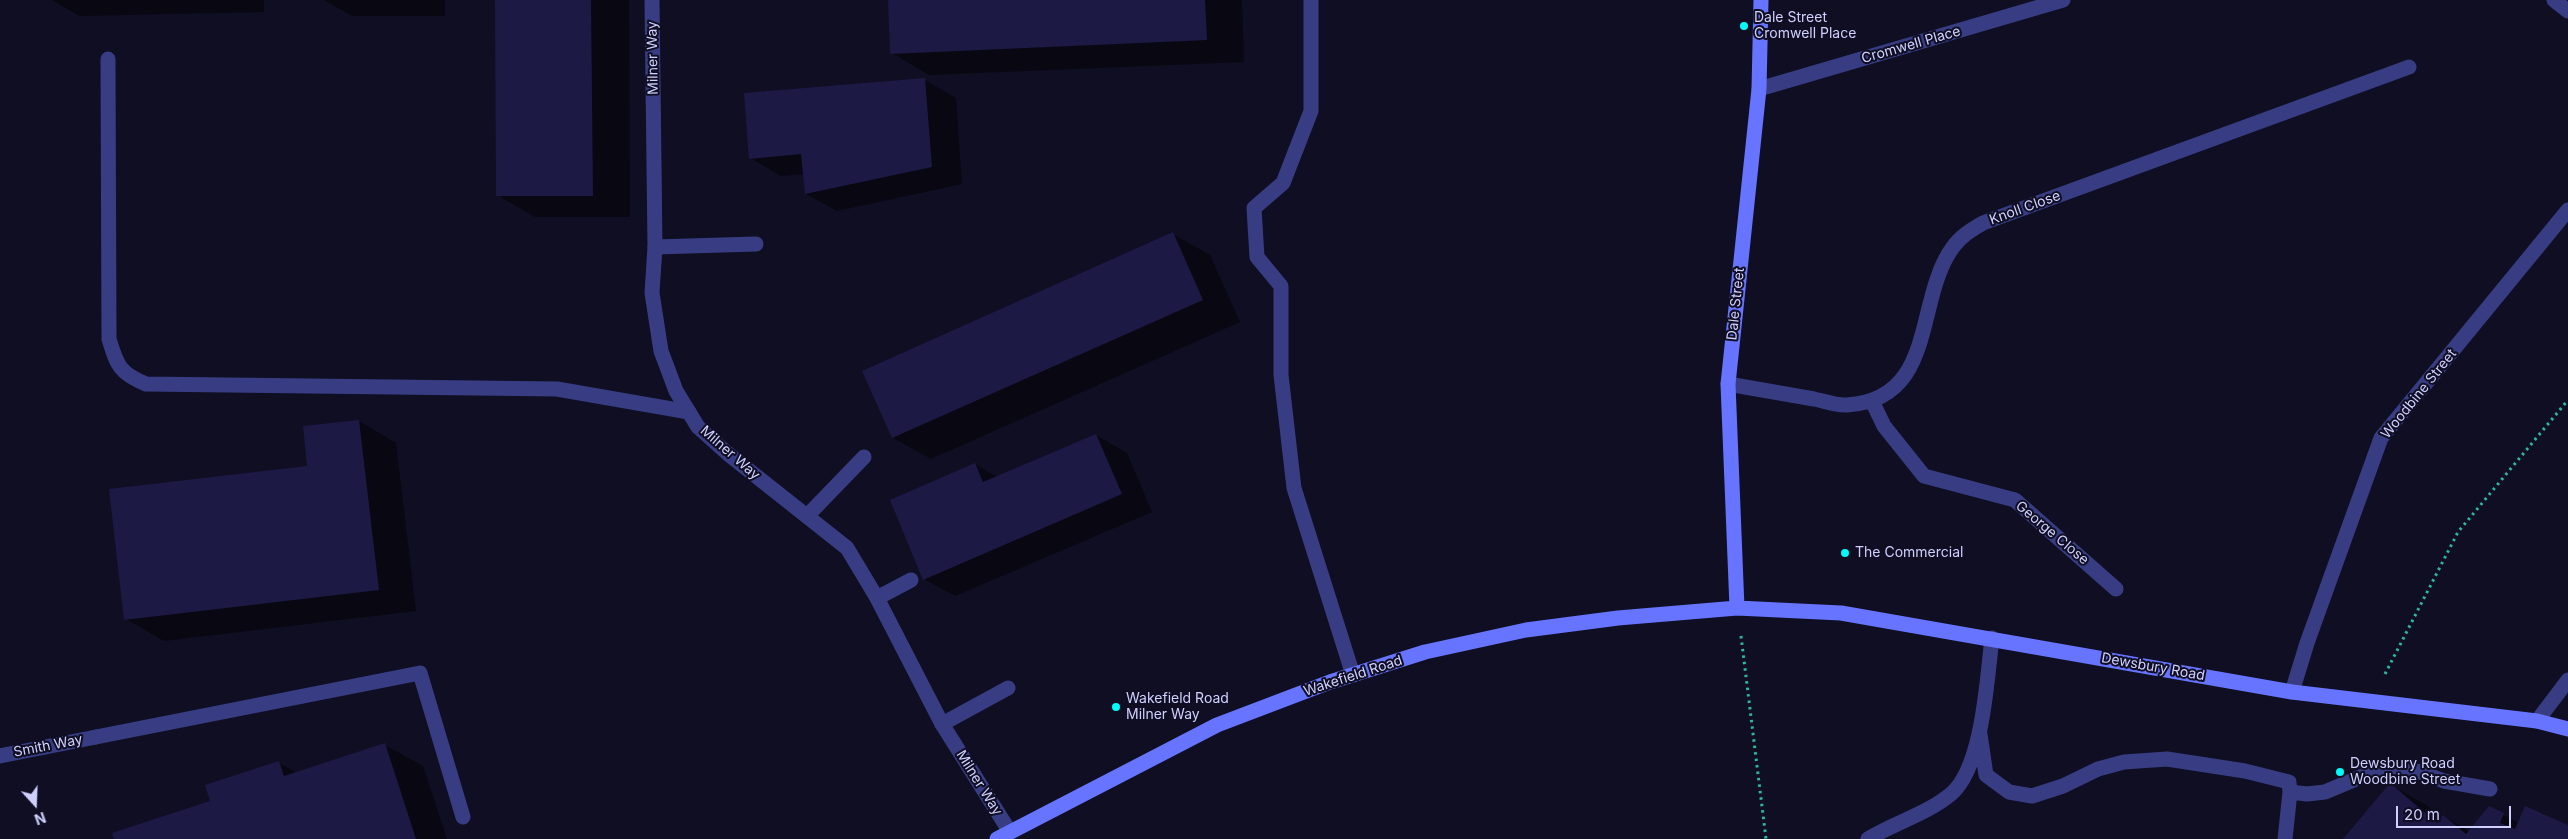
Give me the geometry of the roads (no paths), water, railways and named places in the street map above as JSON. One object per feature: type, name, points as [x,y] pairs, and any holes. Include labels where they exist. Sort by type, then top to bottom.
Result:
[{"type":"main road","name":"Dale Street","points":[[1738,608],[1728,384],[1759,89],[1761,0]]},
{"type":"main road","name":"Wakefield Road","points":[[1003,836],[1217,724],[1353,675],[1426,652],[1526,630],[1618,618],[1738,608]]},
{"type":"main road","name":"Dewsbury Road","points":[[1738,608],[1841,613],[2292,692],[2537,721],[2568,729]]},
{"type":"street","name":"Milner Way","points":[[652,0],[655,247],[652,293],[661,350],[676,391],[698,427],[727,453],[848,548],[877,598],[942,724],[1003,836]]},
{"type":"street","points":[[1310,0],[1311,111],[1283,183],[1254,208],[1257,257],[1281,286],[1281,375],[1294,488],[1353,675]]},
{"type":"street","name":"Cromwell Place","points":[[1759,89],[2063,0]]},
{"type":"street","points":[[2554,0],[2568,11]]},
{"type":"street","points":[[108,58],[109,339],[117,365],[130,378],[146,384],[557,389],[689,412]]},
{"type":"street","name":"Knoll Close","points":[[1728,384],[1846,405],[1872,401],[1901,383],[1914,359],[1944,265],[1952,248],[1965,234],[1990,221],[2409,67]]},
{"type":"street","name":"Woodbine Street","points":[[2292,692],[2307,643],[2381,438],[2568,210]]},
{"type":"street","points":[[655,247],[756,244]]},
{"type":"street","name":"George Close","points":[[1872,401],[1884,426],[1924,476],[2015,500],[2116,589]]},
{"type":"street","points":[[807,516],[864,457]]},
{"type":"street","points":[[877,598],[911,580]]},
{"type":"street","points":[[1868,839],[1935,805],[1952,793],[1965,777],[1980,734],[1992,638]]},
{"type":"street","name":"Smith Way","points":[[0,756],[420,673],[463,817]]},
{"type":"street","points":[[2537,721],[2568,680]]},
{"type":"street","points":[[942,724],[1008,688]]},
{"type":"street","points":[[1980,734],[1986,775],[2009,792],[2032,796],[2063,786],[2098,769],[2124,762],[2167,759],[2245,772],[2289,782],[2290,792],[2285,839]]},
{"type":"street","points":[[2290,792],[2307,794],[2325,792],[2370,773],[2418,771],[2444,781],[2490,789]]},
{"type":"place","name":"Dale Street Cromwell Place","points":[[1744,26]]},
{"type":"place","name":"The Commercial","points":[[1845,553]]},
{"type":"place","name":"Wakefield Road Milner Way","points":[[1116,707]]},
{"type":"place","name":"Dewsbury Road Woodbine Street","points":[[2340,772]]}]
